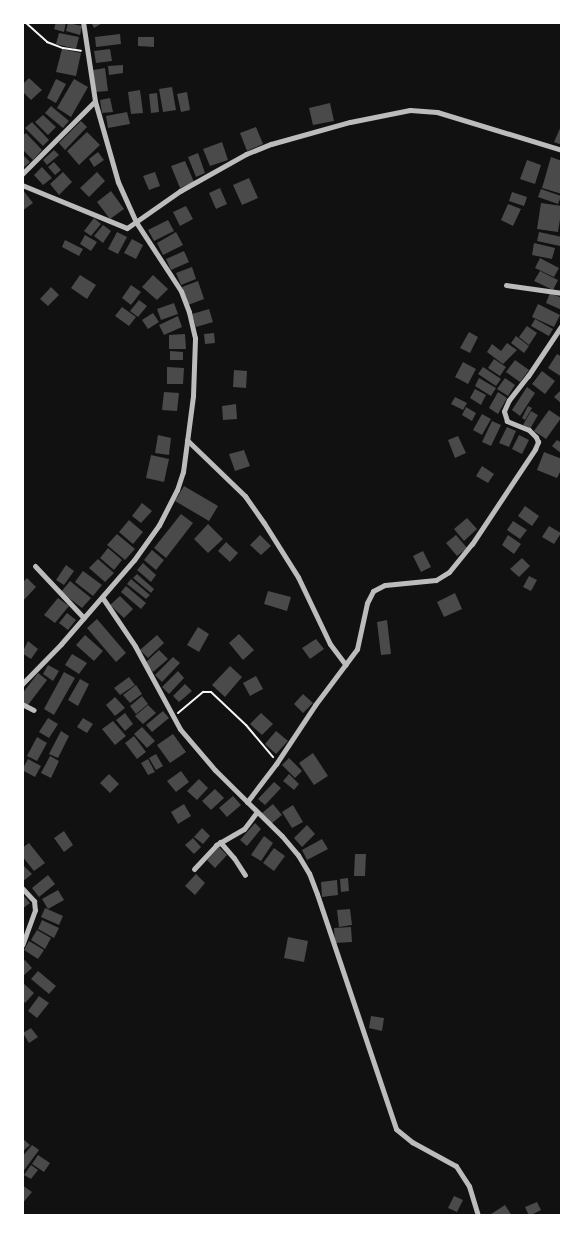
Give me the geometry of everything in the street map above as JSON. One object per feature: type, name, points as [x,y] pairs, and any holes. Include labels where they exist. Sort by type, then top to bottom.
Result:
[{"type":"street","points":[[22,684],[84,618],[146,546],[165,514],[180,481],[187,440],[194,370],[192,321],[181,291],[136,222],[114,169],[95,101],[83,22]]},
{"type":"street","points":[[22,174],[95,101]]},
{"type":"street","points":[[22,186],[127,228],[180,191],[262,147],[286,138],[400,111],[437,112],[562,150]]},
{"type":"street","points":[[506,285],[562,293]]},
{"type":"street","points":[[247,802],[278,762],[315,705],[346,665],[360,642],[367,603],[373,591],[384,585],[436,580],[450,572],[472,544],[536,449],[538,442],[536,437],[529,430],[507,421],[504,411],[509,400],[528,376],[562,325]]},
{"type":"street","points":[[187,440],[246,496],[298,576],[330,644],[346,665]]},
{"type":"street","points":[[35,566],[84,618]]},
{"type":"street","points":[[102,597],[135,646],[173,717],[194,747],[292,846],[309,873],[396,1128],[412,1142],[456,1166],[469,1186],[478,1216]]},
{"type":"street","points":[[22,704],[34,710]]},
{"type":"street","points":[[194,868],[220,842],[244,829],[257,812]]},
{"type":"street","points":[[220,842],[245,874]]},
{"type":"street","points":[[22,888],[34,901],[35,910],[22,945]]},
{"type":"path","points":[[25,22],[41,38],[54,45],[77,51],[88,51]]},
{"type":"path","points":[[173,717],[203,692],[211,692],[246,725],[278,762]]},
{"type":"building","points":[[56,22],[66,22],[64,32],[54,29]]},
{"type":"building","points":[[91,22],[104,22],[94,28]]},
{"type":"building","points":[[68,23],[82,26],[80,35],[66,31]]},
{"type":"building","points":[[59,33],[79,37],[76,49],[56,44]]},
{"type":"building","points":[[120,34],[121,44],[96,47],[95,37]]},
{"type":"building","points":[[138,37],[154,37],[154,47],[138,46]]},
{"type":"building","points":[[62,49],[81,53],[76,76],[56,72]]},
{"type":"building","points":[[110,49],[112,61],[96,63],[94,51]]},
{"type":"building","points":[[123,65],[123,73],[109,75],[108,66]]},
{"type":"building","points":[[105,68],[108,91],[95,92],[93,70]]},
{"type":"building","points":[[29,78],[42,90],[31,100],[22,91],[22,85]]},
{"type":"building","points":[[56,79],[66,84],[56,103],[47,98]]},
{"type":"building","points":[[74,79],[88,87],[71,117],[57,108]]},
{"type":"building","points":[[172,87],[176,110],[163,112],[159,89]]},
{"type":"building","points":[[140,90],[143,113],[131,114],[128,92]]},
{"type":"building","points":[[187,92],[190,110],[181,112],[177,94]]},
{"type":"building","points":[[157,93],[159,112],[151,113],[149,94]]},
{"type":"building","points":[[110,98],[113,112],[102,113],[100,100]]},
{"type":"building","points":[[330,103],[334,121],[313,125],[309,108]]},
{"type":"building","points":[[51,106],[69,121],[63,128],[45,113]]},
{"type":"building","points":[[127,112],[130,124],[108,128],[106,116]]},
{"type":"building","points":[[43,115],[56,127],[48,135],[35,122]]},
{"type":"building","points":[[81,121],[87,127],[65,150],[59,143]]},
{"type":"building","points":[[32,122],[49,140],[43,146],[25,128]]},
{"type":"building","points":[[562,124],[562,145],[554,142]]},
{"type":"building","points":[[256,127],[263,144],[247,151],[240,133]]},
{"type":"building","points":[[87,132],[100,145],[79,165],[67,151]]},
{"type":"building","points":[[26,133],[42,150],[33,160],[22,149],[22,136]]},
{"type":"building","points":[[222,142],[228,160],[210,166],[203,149]]},
{"type":"building","points":[[54,150],[59,155],[47,165],[43,160]]},
{"type":"building","points":[[98,152],[104,160],[94,167],[89,159]]},
{"type":"building","points":[[198,153],[205,173],[196,177],[188,157]]},
{"type":"building","points":[[22,154],[30,162],[22,169]]},
{"type":"building","points":[[551,157],[562,161],[562,194],[542,188]]},
{"type":"building","points":[[527,160],[541,165],[535,184],[520,179]]},
{"type":"building","points":[[185,161],[194,182],[180,188],[171,166]]},
{"type":"building","points":[[54,162],[61,170],[55,175],[48,167]]},
{"type":"building","points":[[42,167],[52,178],[43,185],[34,175]]},
{"type":"building","points":[[63,172],[72,182],[59,195],[50,184]]},
{"type":"building","points":[[97,172],[105,181],[89,197],[80,188]]},
{"type":"building","points":[[155,172],[160,186],[149,190],[143,176]]},
{"type":"building","points":[[249,178],[258,198],[242,205],[233,185]]},
{"type":"building","points":[[220,188],[227,204],[216,209],[209,193]]},
{"type":"building","points":[[22,189],[33,203],[22,211]]},
{"type":"building","points":[[541,189],[561,196],[558,204],[538,197]]},
{"type":"building","points":[[111,191],[124,209],[110,219],[97,202]]},
{"type":"building","points":[[512,192],[527,197],[524,206],[509,201]]},
{"type":"building","points":[[541,203],[562,206],[558,232],[537,229]]},
{"type":"building","points":[[508,204],[521,209],[513,226],[501,220]]},
{"type":"building","points":[[186,206],[193,219],[180,226],[173,212]]},
{"type":"building","points":[[94,218],[101,224],[91,236],[84,231]]},
{"type":"building","points":[[168,220],[174,231],[154,241],[148,230]]},
{"type":"building","points":[[103,225],[111,231],[103,243],[94,236]]},
{"type":"building","points":[[117,232],[127,237],[118,254],[108,249]]},
{"type":"building","points":[[176,232],[183,245],[163,255],[157,243]]},
{"type":"building","points":[[539,232],[562,237],[560,246],[537,241]]},
{"type":"building","points":[[85,235],[97,242],[91,251],[80,244]]},
{"type":"building","points":[[132,239],[143,245],[136,259],[124,253]]},
{"type":"building","points":[[65,240],[83,249],[79,256],[62,247]]},
{"type":"building","points":[[534,243],[555,248],[552,259],[532,255]]},
{"type":"building","points":[[184,251],[189,262],[171,270],[166,259]]},
{"type":"building","points":[[540,258],[559,268],[554,277],[535,268]]},
{"type":"building","points":[[192,267],[196,279],[181,285],[176,273]]},
{"type":"building","points":[[540,271],[558,280],[553,290],[534,281]]},
{"type":"building","points":[[80,275],[96,285],[87,299],[71,288]]},
{"type":"building","points":[[153,275],[168,289],[157,300],[142,287]]},
{"type":"building","points":[[198,281],[204,299],[188,305],[182,287]]},
{"type":"building","points":[[131,285],[141,292],[131,305],[122,298]]},
{"type":"building","points":[[51,287],[59,295],[48,306],[40,299]]},
{"type":"building","points":[[550,293],[562,298],[562,310],[546,303]]},
{"type":"building","points":[[139,300],[147,306],[138,317],[130,311]]},
{"type":"building","points":[[174,303],[178,314],[161,320],[157,309]]},
{"type":"building","points":[[538,304],[560,315],[554,327],[532,317]]},
{"type":"building","points":[[122,307],[136,317],[129,326],[115,316]]},
{"type":"building","points":[[209,309],[213,322],[196,327],[192,314]]},
{"type":"building","points":[[153,313],[159,322],[148,329],[142,320]]},
{"type":"building","points":[[178,316],[182,327],[164,335],[159,325]]},
{"type":"building","points":[[535,319],[553,329],[549,336],[531,326]]},
{"type":"building","points":[[527,326],[537,333],[529,345],[519,337]]},
{"type":"building","points":[[469,332],[478,337],[470,353],[460,348]]},
{"type":"building","points":[[214,333],[215,343],[205,344],[204,334]]},
{"type":"building","points":[[185,334],[186,349],[169,349],[169,335]]},
{"type":"building","points":[[516,336],[529,346],[524,353],[511,343]]},
{"type":"building","points":[[507,343],[517,350],[503,364],[487,352],[492,344],[501,351]]},
{"type":"building","points":[[170,351],[183,352],[183,360],[170,360]]},
{"type":"building","points":[[557,354],[562,357],[562,377],[548,368]]},
{"type":"building","points":[[494,359],[506,367],[500,376],[488,368]]},
{"type":"building","points":[[515,360],[529,370],[520,382],[506,372]]},
{"type":"building","points":[[463,362],[476,369],[468,384],[455,377]]},
{"type":"building","points":[[167,367],[184,368],[183,384],[167,384]]},
{"type":"building","points":[[483,367],[501,379],[496,386],[478,374]]},
{"type":"building","points":[[234,370],[247,371],[246,388],[233,387]]},
{"type":"building","points":[[542,371],[555,381],[545,394],[532,384]]},
{"type":"building","points":[[479,378],[496,388],[491,396],[475,386]]},
{"type":"building","points":[[505,378],[515,385],[508,396],[497,389]]},
{"type":"building","points":[[527,387],[535,393],[520,416],[512,410]]},
{"type":"building","points":[[475,389],[486,395],[481,405],[470,398]]},
{"type":"building","points":[[562,389],[562,404],[554,397]]},
{"type":"building","points":[[164,392],[179,393],[177,411],[162,410]]},
{"type":"building","points":[[498,392],[507,398],[498,414],[489,408]]},
{"type":"building","points":[[455,397],[467,403],[463,410],[451,404]]},
{"type":"building","points":[[236,404],[237,419],[223,420],[222,406]]},
{"type":"building","points":[[528,406],[532,408],[525,420],[522,418]]},
{"type":"building","points":[[466,407],[476,413],[472,421],[462,415]]},
{"type":"building","points":[[549,410],[561,418],[546,439],[534,431]]},
{"type":"building","points":[[531,411],[538,415],[530,429],[523,425]]},
{"type":"building","points":[[482,414],[491,419],[482,435],[473,430]]},
{"type":"building","points":[[492,421],[501,425],[491,446],[482,442]]},
{"type":"building","points":[[507,427],[516,431],[509,447],[499,443]]},
{"type":"building","points":[[158,435],[171,438],[169,455],[155,453]]},
{"type":"building","points":[[519,435],[529,440],[522,454],[512,449]]},
{"type":"building","points":[[458,436],[466,453],[455,458],[448,440]]},
{"type":"building","points":[[557,440],[562,443],[562,454],[552,446]]},
{"type":"building","points":[[244,450],[250,466],[235,471],[229,454]]},
{"type":"building","points":[[544,452],[562,459],[562,468],[557,478],[537,470]]},
{"type":"building","points":[[151,455],[169,459],[164,482],[146,478]]},
{"type":"building","points":[[482,466],[494,474],[488,483],[476,476]]},
{"type":"building","points":[[184,486],[218,506],[209,521],[175,501]]},
{"type":"building","points":[[142,503],[152,511],[141,523],[132,516]]},
{"type":"building","points":[[525,506],[539,516],[532,526],[518,516]]},
{"type":"building","points":[[181,514],[193,523],[166,558],[154,548]]},
{"type":"building","points":[[467,518],[477,529],[464,541],[454,529]]},
{"type":"building","points":[[129,520],[143,532],[133,544],[119,532]]},
{"type":"building","points":[[513,521],[527,530],[520,539],[507,530]]},
{"type":"building","points":[[208,524],[223,539],[208,553],[194,539]]},
{"type":"building","points":[[549,526],[561,533],[554,544],[542,537]]},
{"type":"building","points":[[117,534],[135,549],[125,560],[107,545]]},
{"type":"building","points":[[260,535],[271,546],[261,555],[250,545]]},
{"type":"building","points":[[456,535],[467,548],[457,556],[446,543]]},
{"type":"building","points":[[508,535],[521,544],[514,554],[502,545]]},
{"type":"building","points":[[226,542],[238,553],[230,562],[218,551]]},
{"type":"building","points":[[108,548],[122,560],[114,570],[100,558]]},
{"type":"building","points":[[152,550],[164,560],[156,570],[144,560]]},
{"type":"building","points":[[423,551],[431,567],[421,572],[413,556]]},
{"type":"building","points":[[522,558],[530,566],[519,577],[510,569]]},
{"type":"building","points":[[98,559],[114,573],[105,582],[89,568]]},
{"type":"building","points":[[143,563],[156,575],[151,582],[137,570]]},
{"type":"building","points":[[66,565],[74,571],[64,585],[56,580]]},
{"type":"building","points":[[83,571],[102,585],[93,596],[75,582]]},
{"type":"building","points":[[137,574],[154,589],[151,593],[133,578]]},
{"type":"building","points":[[529,576],[537,580],[531,591],[523,587]]},
{"type":"building","points":[[27,578],[36,587],[22,602],[22,583]]},
{"type":"building","points":[[131,579],[150,595],[146,599],[127,584]]},
{"type":"building","points":[[70,581],[91,598],[82,608],[61,592]]},
{"type":"building","points":[[126,586],[146,603],[141,609],[121,592]]},
{"type":"building","points":[[268,591],[291,597],[287,611],[264,604]]},
{"type":"building","points":[[455,593],[462,609],[444,617],[437,602]]},
{"type":"building","points":[[120,596],[133,609],[124,618],[110,605]]},
{"type":"building","points":[[58,598],[69,606],[55,623],[44,615]]},
{"type":"building","points":[[67,613],[76,620],[68,630],[59,623]]},
{"type":"building","points":[[97,619],[126,653],[116,662],[87,628]]},
{"type":"building","points":[[387,620],[391,654],[381,655],[377,622]]},
{"type":"building","points":[[198,627],[209,634],[199,652],[187,645]]},
{"type":"building","points":[[239,634],[254,650],[243,660],[229,643]]},
{"type":"building","points":[[85,635],[103,651],[94,661],[76,645]]},
{"type":"building","points":[[157,635],[164,643],[148,658],[140,650]]},
{"type":"building","points":[[316,639],[324,649],[310,659],[302,648]]},
{"type":"building","points":[[28,641],[38,649],[31,659],[22,653]]},
{"type":"building","points":[[159,650],[168,659],[153,672],[145,663]]},
{"type":"building","points":[[72,654],[87,663],[79,674],[65,665]]},
{"type":"building","points":[[173,657],[180,663],[162,682],[155,675]]},
{"type":"building","points":[[48,665],[59,671],[53,681],[43,674]]},
{"type":"building","points":[[230,666],[242,677],[225,697],[212,685]]},
{"type":"building","points":[[178,671],[184,678],[169,694],[162,687]]},
{"type":"building","points":[[64,672],[75,678],[54,715],[44,709]]},
{"type":"building","points":[[38,673],[47,680],[28,705],[22,701],[22,694]]},
{"type":"building","points":[[256,676],[263,689],[250,696],[243,683]]},
{"type":"building","points":[[129,677],[135,685],[120,695],[114,688]]},
{"type":"building","points":[[80,679],[89,684],[78,706],[68,700]]},
{"type":"building","points":[[185,684],[192,691],[179,702],[173,696]]},
{"type":"building","points":[[136,685],[142,694],[130,703],[123,695]]},
{"type":"building","points":[[303,694],[313,703],[303,713],[294,704]]},
{"type":"building","points":[[142,696],[148,704],[136,714],[130,706]]},
{"type":"building","points":[[115,697],[125,708],[115,716],[106,705]]},
{"type":"building","points":[[148,705],[156,713],[143,724],[135,716]]},
{"type":"building","points":[[163,711],[169,718],[152,732],[146,725]]},
{"type":"building","points":[[125,713],[133,724],[125,731],[116,720]]},
{"type":"building","points":[[261,713],[273,724],[262,735],[250,724]]},
{"type":"building","points":[[48,718],[58,724],[49,738],[39,732]]},
{"type":"building","points":[[83,718],[93,724],[87,733],[77,727]]},
{"type":"building","points":[[113,721],[126,736],[115,745],[102,729]]},
{"type":"building","points":[[142,727],[155,741],[147,748],[134,734]]},
{"type":"building","points":[[61,731],[69,736],[58,758],[49,754]]},
{"type":"building","points":[[276,731],[288,741],[276,754],[265,744]]},
{"type":"building","points":[[173,734],[186,752],[170,763],[157,745]]},
{"type":"building","points":[[134,736],[146,752],[137,759],[125,743]]},
{"type":"building","points":[[37,737],[47,743],[37,761],[27,756]]},
{"type":"building","points":[[313,753],[328,776],[314,785],[299,763]]},
{"type":"building","points":[[156,754],[163,766],[156,770],[149,758]]},
{"type":"building","points":[[50,756],[59,761],[51,778],[41,773]]},
{"type":"building","points":[[289,758],[302,771],[295,778],[282,765]]},
{"type":"building","points":[[28,759],[41,766],[35,777],[22,770]]},
{"type":"building","points":[[148,759],[155,772],[148,775],[141,763]]},
{"type":"building","points":[[181,771],[189,782],[176,792],[167,781]]},
{"type":"building","points":[[109,774],[119,784],[110,793],[100,783]]},
{"type":"building","points":[[289,774],[299,784],[294,790],[283,781]]},
{"type":"building","points":[[199,779],[208,788],[197,800],[187,791]]},
{"type":"building","points":[[274,782],[281,788],[265,805],[258,799]]},
{"type":"building","points":[[215,789],[224,798],[211,810],[202,801]]},
{"type":"building","points":[[233,796],[241,805],[227,817],[219,808]]},
{"type":"building","points":[[184,804],[191,816],[178,824],[171,812]]},
{"type":"building","points":[[273,804],[282,815],[271,824],[262,813]]},
{"type":"building","points":[[293,805],[303,822],[292,828],[282,812]]},
{"type":"building","points":[[255,823],[261,829],[247,846],[240,840]]},
{"type":"building","points":[[307,825],[315,834],[302,847],[294,838]]},
{"type":"building","points":[[202,828],[210,836],[203,844],[194,837]]},
{"type":"building","points":[[64,831],[73,845],[64,852],[54,838]]},
{"type":"building","points":[[264,836],[273,843],[261,861],[251,855]]},
{"type":"building","points":[[193,838],[201,847],[194,854],[185,845]]},
{"type":"building","points":[[322,839],[328,849],[307,860],[302,850]]},
{"type":"building","points":[[29,843],[45,863],[34,871],[22,856],[22,848]]},
{"type":"building","points":[[219,847],[227,855],[215,868],[207,860]]},
{"type":"building","points":[[274,848],[285,856],[274,871],[263,863]]},
{"type":"building","points":[[355,854],[366,854],[365,876],[354,876]]},
{"type":"building","points":[[22,864],[32,874],[22,882]]},
{"type":"building","points":[[196,874],[205,883],[195,895],[185,886]]},
{"type":"building","points":[[48,875],[55,884],[39,897],[32,888]]},
{"type":"building","points":[[348,878],[349,891],[341,892],[340,879]]},
{"type":"building","points":[[337,880],[338,895],[322,897],[321,882]]},
{"type":"building","points":[[58,890],[64,900],[48,909],[42,899]]},
{"type":"building","points":[[22,894],[30,903],[22,909]]},
{"type":"building","points":[[45,908],[63,916],[59,925],[41,917]]},
{"type":"building","points":[[350,909],[352,925],[339,927],[337,910]]},
{"type":"building","points":[[42,920],[59,928],[54,938],[38,929]]},
{"type":"building","points":[[351,927],[352,942],[335,943],[334,928]]},
{"type":"building","points":[[37,930],[51,938],[45,949],[31,940]]},
{"type":"building","points":[[288,937],[308,941],[304,962],[284,958]]},
{"type":"building","points":[[29,941],[44,950],[38,959],[24,950]]},
{"type":"building","points":[[25,960],[32,968],[22,977],[22,962]]},
{"type":"building","points":[[38,971],[56,986],[49,994],[31,979]]},
{"type":"building","points":[[22,982],[34,993],[25,1003],[22,1000]]},
{"type":"building","points":[[39,996],[49,1003],[37,1018],[28,1011]]},
{"type":"building","points":[[371,1016],[384,1018],[382,1031],[369,1028]]},
{"type":"building","points":[[31,1028],[38,1037],[29,1043],[23,1033]]},
{"type":"building","points":[[22,1138],[30,1145],[22,1152]]},
{"type":"building","points":[[32,1145],[39,1150],[22,1173],[22,1157]]},
{"type":"building","points":[[38,1155],[50,1163],[44,1172],[32,1164]]},
{"type":"building","points":[[31,1165],[38,1170],[31,1179],[24,1175]]},
{"type":"building","points":[[22,1185],[32,1192],[22,1204]]},
{"type":"building","points":[[454,1196],[463,1200],[457,1212],[448,1208]]},
{"type":"building","points":[[537,1202],[541,1210],[529,1216],[525,1207]]},
{"type":"building","points":[[505,1205],[512,1216],[488,1216]]}]
